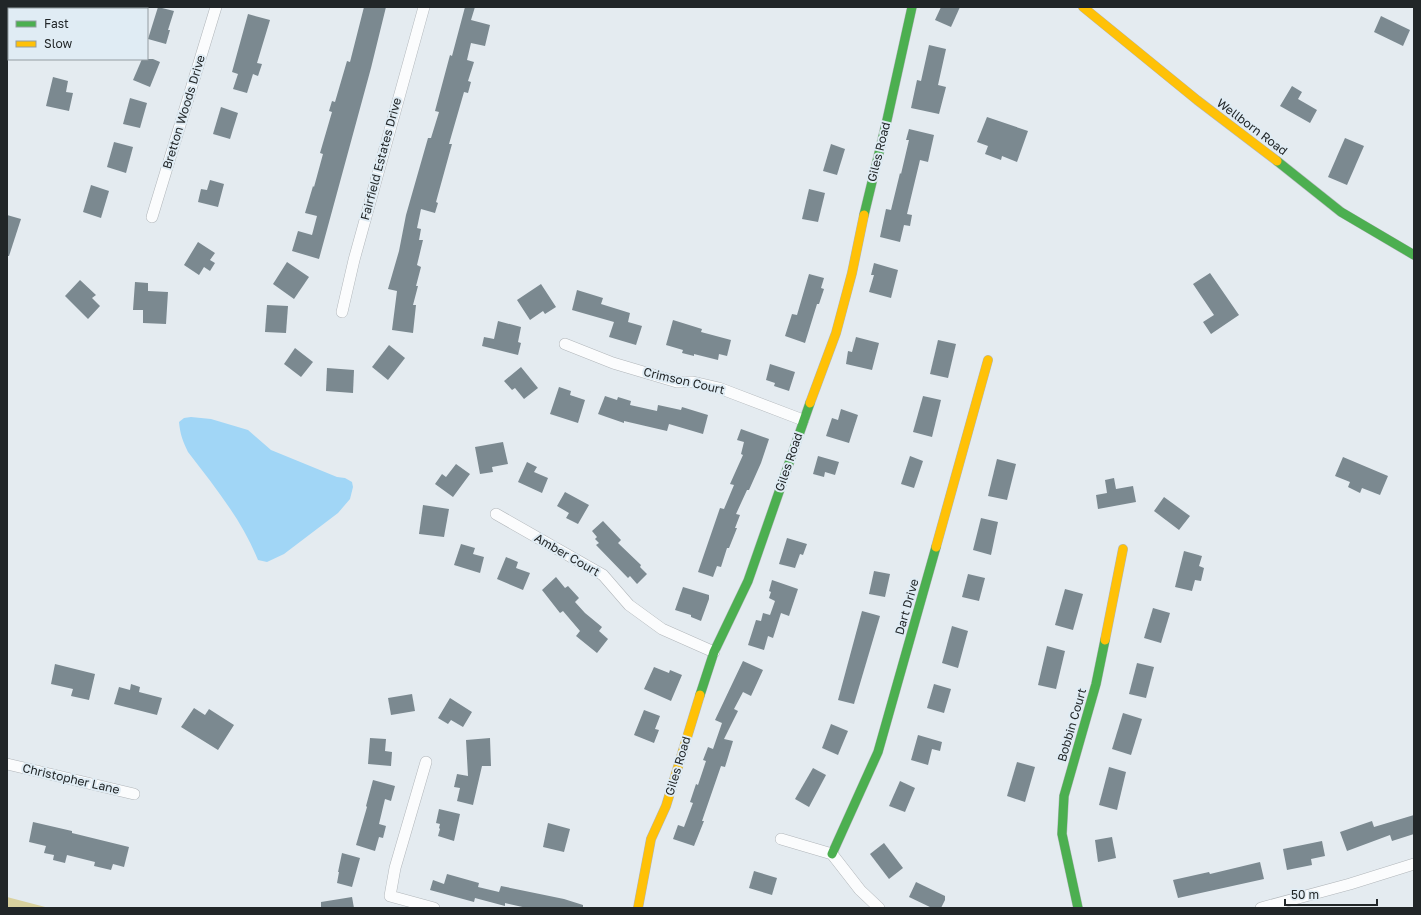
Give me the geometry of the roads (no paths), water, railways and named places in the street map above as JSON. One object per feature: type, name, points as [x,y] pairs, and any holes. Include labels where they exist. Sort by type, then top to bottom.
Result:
[{"type":"street","name":"Bretton Woods Drive","points":[[152,217],[216,7]]},
{"type":"street","name":"Fairfield Estates Drive","points":[[342,312],[356,253],[424,7]]},
{"type":"street","name":"Giles Road","points":[[638,908],[651,838],[666,806],[714,652],[748,581],[803,420],[836,333],[852,273],[912,7]]},
{"type":"street","name":"Wellborn Road","points":[[1083,7],[1197,100],[1292,172],[1341,212],[1414,255]]},
{"type":"street","name":"Crimson Court","points":[[565,344],[613,363],[677,382],[694,382],[719,388],[803,420]]},
{"type":"street","name":"Dart Drive","points":[[832,854],[878,752],[988,360]]},
{"type":"street","name":"Amber Court","points":[[496,514],[603,575],[629,605],[662,629],[714,652]]},
{"type":"street","name":"Bobbin Court","points":[[1078,908],[1062,834],[1064,796],[1096,684],[1123,549]]},
{"type":"street","points":[[426,762],[395,868],[390,896],[434,908]]},
{"type":"street","name":"Christopher Lane","points":[[7,764],[134,794]]},
{"type":"street","points":[[781,839],[832,854],[860,890],[879,908]]},
{"type":"street","points":[[1261,908],[1350,884],[1414,864]]},
{"type":"water","points":[[191,417],[211,419],[248,430],[271,450],[337,477],[345,478],[352,482],[353,487],[350,499],[338,513],[284,554],[267,562],[258,560],[236,517],[186,448],[179,422],[184,418]]}]
